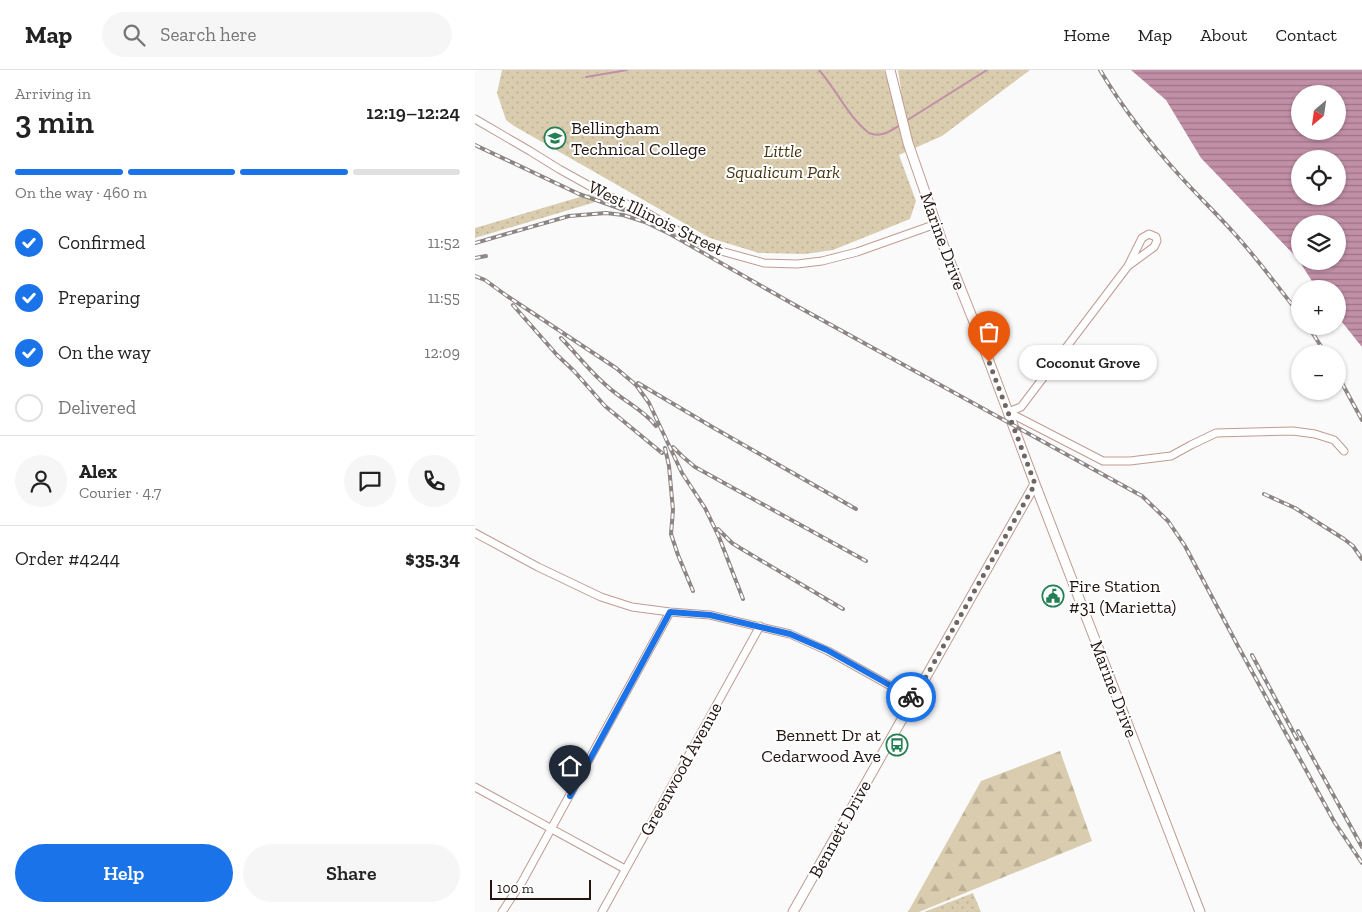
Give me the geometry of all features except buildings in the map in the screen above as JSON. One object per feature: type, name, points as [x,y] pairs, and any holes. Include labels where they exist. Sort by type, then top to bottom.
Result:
[{"type":"main road","name":"Marine Drive","points":[[890,70],[908,143],[936,224],[1199,912]]},
{"type":"main road","name":"Bennett Drive","points":[[793,912],[1035,484]]},
{"type":"street","name":"West Illinois Street","points":[[475,119],[604,194],[645,212],[694,240],[721,251],[764,263],[797,264],[840,258],[936,224]]},
{"type":"street","points":[[1008,412],[1021,407],[1128,266],[1142,238],[1149,234],[1156,237],[1157,241],[1154,247],[1128,266]]},
{"type":"street","points":[[1008,412],[1103,461],[1130,461],[1171,456],[1216,433],[1293,431],[1315,434],[1334,440],[1344,451]]},
{"type":"street","points":[[475,533],[538,567],[601,597],[633,606],[670,612],[710,615],[790,634],[827,650],[914,698]]},
{"type":"street","points":[[502,912],[522,882],[670,612]]},
{"type":"street","name":"Greenwood Avenue","points":[[602,912],[759,626]]},
{"type":"street","points":[[475,787],[625,869]]},
{"type":"green space","name":"Little Squalicum Park","points":[[502,70],[884,70],[891,91],[901,90],[898,70],[1030,70],[942,136],[899,155],[916,201],[910,219],[833,250],[805,254],[759,253],[710,238],[514,126],[506,120],[497,93]]},
{"type":"green space","points":[[590,194],[602,200],[475,238],[475,228]]},
{"type":"green space","points":[[1060,751],[1092,841],[919,912],[908,912],[981,781]]},
{"type":"green space","points":[[973,893],[981,912],[924,912]]},
{"type":"shaded area","points":[[1131,70],[1362,70],[1362,347],[1346,327],[1346,280],[1311,280],[1305,270],[1346,270],[1346,215],[1291,215],[1291,252],[1201,158],[1166,100]]},
{"type":"waterway","points":[[586,77],[627,70]]},
{"type":"waterway","points":[[819,70],[855,119],[869,133],[882,134],[900,125]]},
{"type":"waterway","points":[[906,121],[987,70]]},
{"type":"railway","points":[[1100,70],[1148,138],[1180,176],[1242,242],[1291,303]]},
{"type":"railway","points":[[475,145],[579,194],[624,210]]},
{"type":"railway","points":[[475,243],[569,216],[606,213],[623,215],[645,222],[670,234],[793,304],[1142,496],[1168,521],[1185,546],[1335,823],[1362,863]]},
{"type":"railway","points":[[475,258],[486,256]]},
{"type":"railway","points":[[475,276],[485,280],[616,368],[636,385],[649,403],[682,473],[705,508],[719,537],[743,599]]},
{"type":"railway","points":[[513,305],[605,406],[662,453]]},
{"type":"railway","points":[[1314,335],[1320,345]]},
{"type":"railway","points":[[561,338],[601,381],[645,415],[656,426]]},
{"type":"railway","points":[[638,383],[856,509]]},
{"type":"railway","points":[[1346,391],[1362,420]]},
{"type":"railway","points":[[673,447],[695,467],[866,561]]},
{"type":"railway","points":[[665,448],[669,466],[673,510],[671,534],[693,591]]},
{"type":"railway","points":[[1264,494],[1295,508],[1344,539],[1353,546],[1362,559]]},
{"type":"railway","points":[[718,529],[732,543],[843,609]]},
{"type":"railway","points":[[1252,655],[1297,739]]},
{"type":"railway","points":[[1298,731],[1362,847]]},
{"type":"way so far","points":[[911,697],[914,698],[1035,484],[989,362]]},
{"type":"place","name":"Bellingham Technical College","points":[[555,138]]},
{"type":"place","name":"Coconut Grove","points":[[989,362]]},
{"type":"place","name":"Fire Station #31 (Marietta)","points":[[1053,596]]},
{"type":"place","name":"Bennett Dr at Cedarwood Ave","points":[[897,745]]},
{"type":"route","points":[[570,796],[670,612],[710,615],[790,634],[827,650],[911,697]]}]
